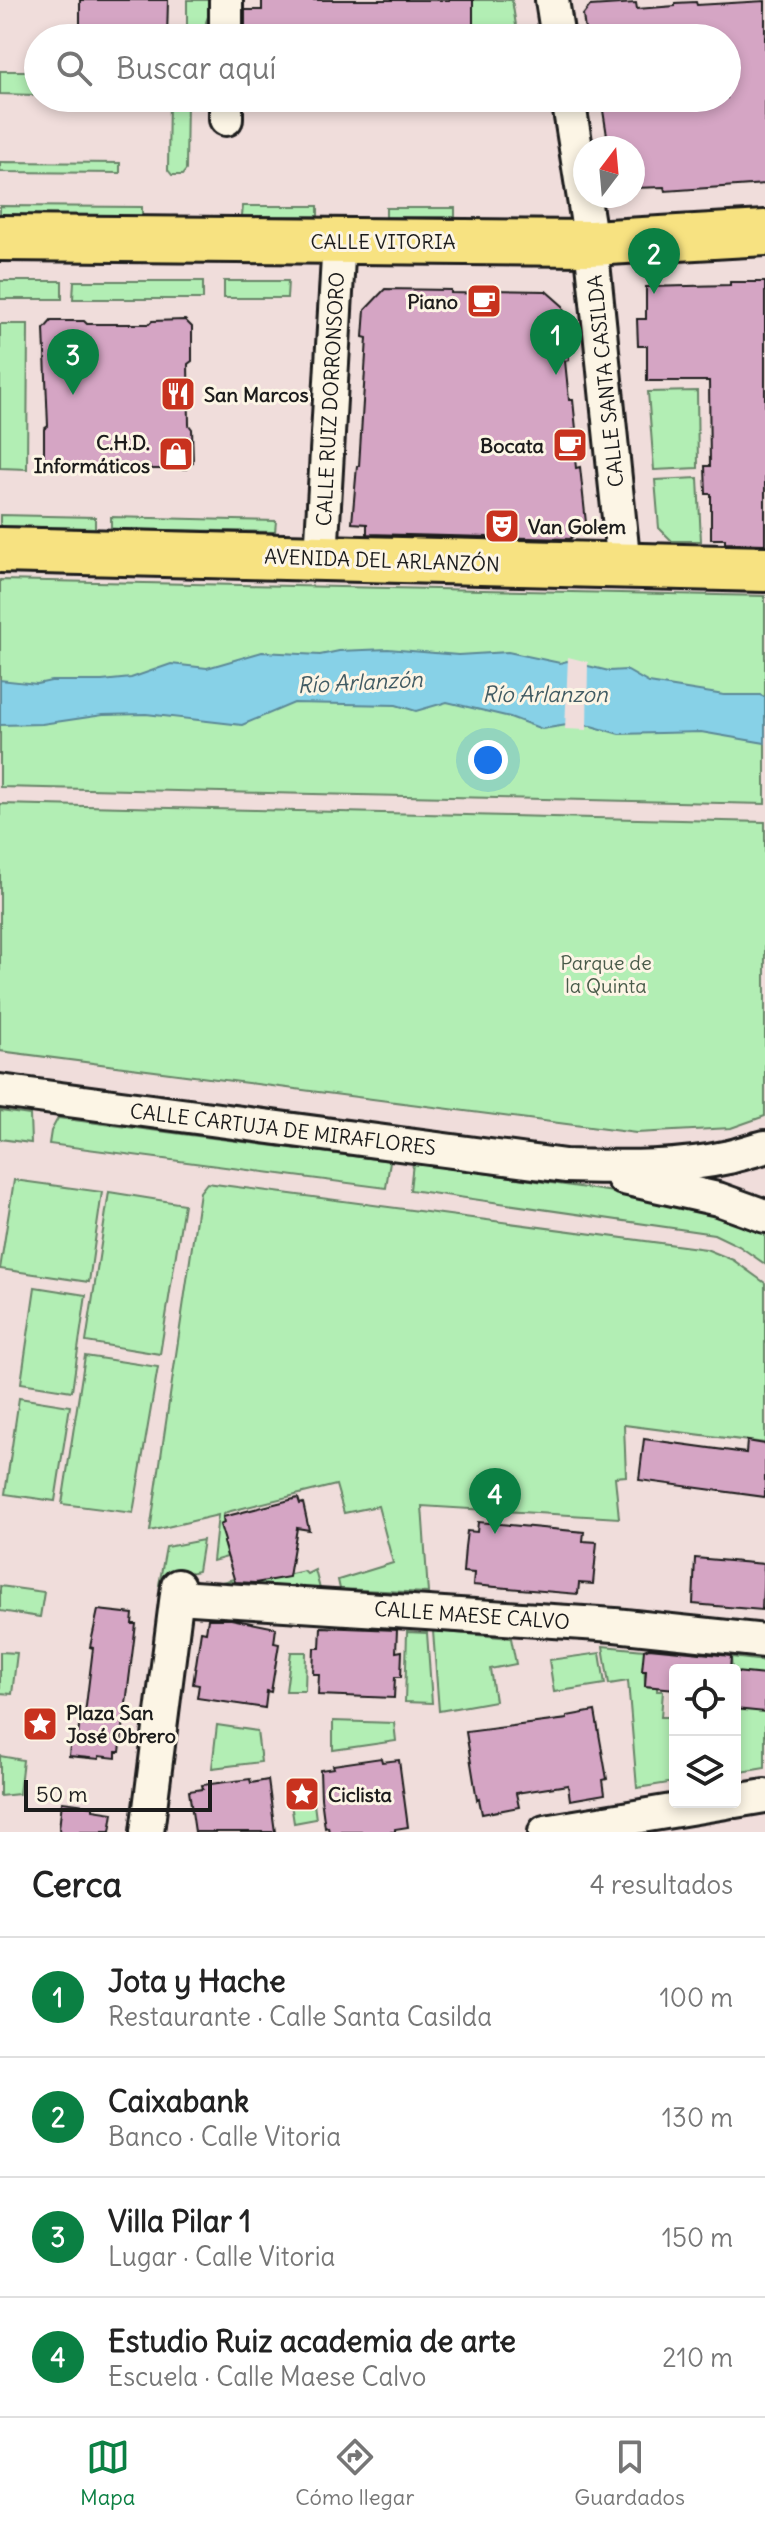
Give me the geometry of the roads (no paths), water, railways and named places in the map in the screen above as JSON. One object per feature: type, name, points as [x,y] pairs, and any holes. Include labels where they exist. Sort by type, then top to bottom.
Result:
[{"type":"highway","name":"CALLE VITORIA","points":[[0,238],[591,243],[765,233]]},
{"type":"highway","name":"AVENIDA DEL ARLANZÓN","points":[[0,550],[765,569]]},
{"type":"street","points":[[226,0],[226,24]]},
{"type":"street","points":[[552,0],[556,24]]},
{"type":"street","name":"CALLE SANTA CASILDA","points":[[570,112],[591,243],[624,567]]},
{"type":"street","name":"CALLE RUIZ DORRONSORO","points":[[321,558],[339,240]]},
{"type":"street","name":"CALLE CARTUJA DE MIRAFLORES","points":[[0,1091],[565,1166],[718,1199],[765,1216]]},
{"type":"street","name":"CALLE CARTUJA DE MIRAFLORES","points":[[565,1166],[676,1164],[728,1157],[765,1147]]},
{"type":"street","name":"CALLE MAESE CALVO","points":[[147,1832],[178,1592],[524,1618],[765,1641]]},
{"type":"street","points":[[741,1800],[765,1796]]},
{"type":"street","points":[[545,1832],[690,1808]]},
{"type":"water","name":"Río Arlanzon","points":[[388,649],[458,655],[508,652],[609,671],[626,670],[649,683],[724,695],[760,695],[765,697],[765,743],[701,732],[619,734],[591,726],[567,725],[542,729],[510,717],[447,702],[416,711],[396,705],[294,703],[242,725],[146,714],[0,725],[0,680],[37,684],[102,681],[131,678],[171,664],[207,668],[262,652],[320,655]]},
{"type":"place","name":"Caixabank","points":[[654,294]]},
{"type":"place","name":"Piano","points":[[484,301]]},
{"type":"place","name":"Jota y Hache","points":[[556,375]]},
{"type":"place","name":"San Marcos","points":[[178,394]]},
{"type":"place","name":"Villa Pilar 1","points":[[73,395]]},
{"type":"place","name":"Bocata","points":[[570,445]]},
{"type":"place","name":"C.H.D. Informáticos","points":[[176,454]]},
{"type":"place","name":"Van Golem","points":[[502,526]]},
{"type":"place","name":"Estudio Ruiz academia de arte","points":[[495,1534]]},
{"type":"place","name":"Plaza San José Obrero","points":[[40,1724]]},
{"type":"place","name":"Ciclista","points":[[302,1794]]},
{"type":"water label","name":"Río Arlanzón","points":[[360,682]]},
{"type":"park label","name":"Parque de la Quinta","points":[[606,974]]}]
